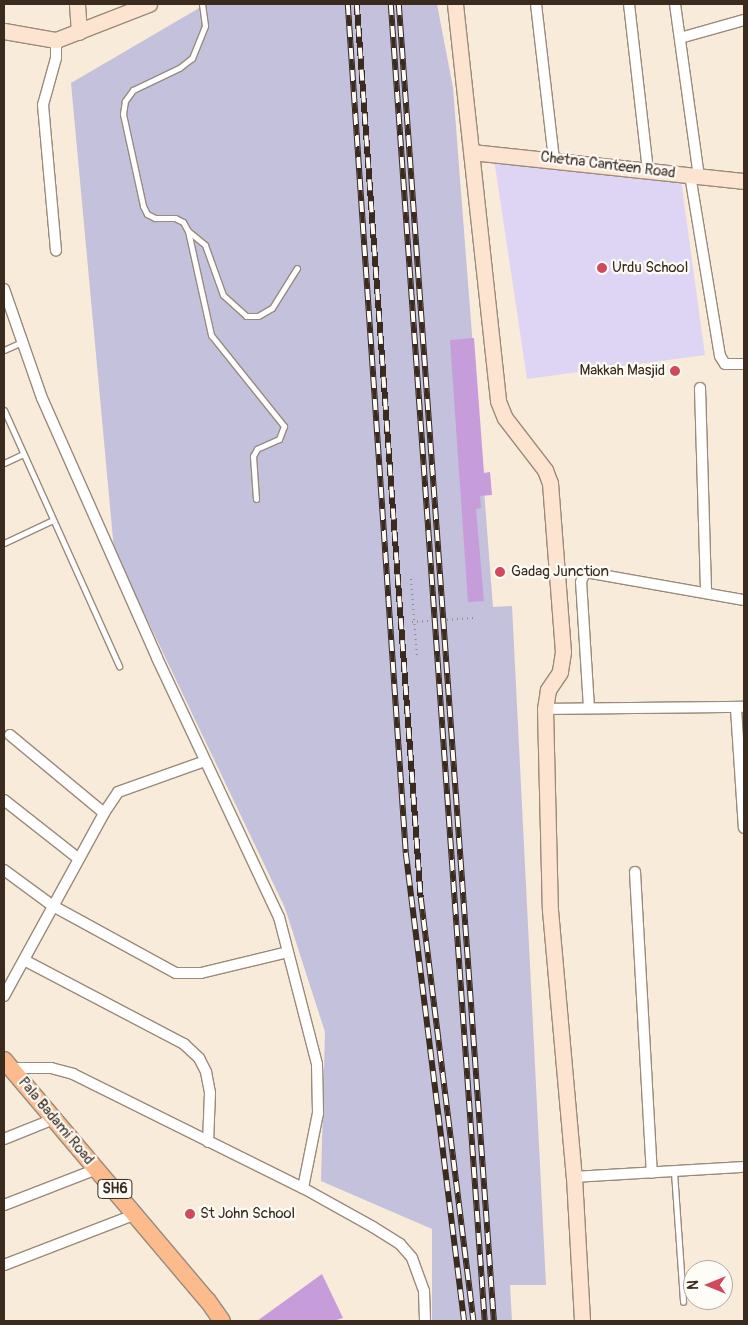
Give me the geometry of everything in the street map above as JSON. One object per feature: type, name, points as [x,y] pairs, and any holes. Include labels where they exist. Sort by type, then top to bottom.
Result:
[{"type":"main road","name":"Pala Badami Road","points":[[6,1065],[136,1214],[222,1321]]},
{"type":"street","points":[[77,4],[79,32]]},
{"type":"street","points":[[4,31],[56,40],[149,4]]},
{"type":"street","points":[[456,4],[498,400],[505,418],[545,470],[550,483],[563,662],[548,690],[545,709],[550,910],[574,1177],[582,1321]]},
{"type":"street","points":[[536,4],[554,159]]},
{"type":"street","points":[[629,4],[648,170]]},
{"type":"street","points":[[675,4],[695,175],[720,356],[725,364],[744,364]]},
{"type":"street","points":[[680,38],[744,20]]},
{"type":"street","points":[[56,40],[56,58],[43,105],[56,250]]},
{"type":"street","name":"Chetna Canteen Road","points":[[472,152],[554,159],[744,181]]},
{"type":"street","points":[[4,289],[42,398],[205,760],[279,917],[317,1064],[318,1114],[303,1188]]},
{"type":"street","points":[[700,388],[706,593]]},
{"type":"street","points":[[589,708],[582,575],[591,571],[744,600]]},
{"type":"street","points":[[545,709],[740,708],[744,828]]},
{"type":"street","points":[[10,734],[104,813]]},
{"type":"street","points":[[4,996],[104,813],[118,792],[205,760]]},
{"type":"street","points":[[4,800],[79,859]]},
{"type":"street","points":[[4,870],[53,906],[176,972],[201,973],[288,952]]},
{"type":"street","points":[[635,872],[652,1173]]},
{"type":"street","points":[[24,960],[184,1044],[199,1058],[206,1072],[210,1094],[208,1142]]},
{"type":"street","points":[[6,1065],[51,1068],[73,1074],[303,1188],[400,1244],[418,1272],[424,1291],[425,1321]]},
{"type":"street","points":[[4,1139],[54,1119]]},
{"type":"street","points":[[574,1177],[744,1167]]},
{"type":"street","points":[[4,1205],[97,1169]]},
{"type":"street","points":[[4,1265],[136,1214]]},
{"type":"lane","points":[[202,4],[205,26],[192,58],[179,68],[133,90],[125,101],[124,114],[143,206],[147,214],[174,218],[183,222],[188,231],[212,335],[284,426],[279,439],[256,449],[253,456],[256,499]]},
{"type":"lane","points":[[188,231],[205,245],[223,295],[246,316],[258,316],[272,308],[297,268]]},
{"type":"lane","points":[[4,350],[22,342]]},
{"type":"lane","points":[[4,410],[119,666]]},
{"type":"lane","points":[[4,463],[23,454]]},
{"type":"lane","points":[[4,543],[53,520]]},
{"type":"lane","points":[[674,1172],[683,1302]]},
{"type":"path","points":[[411,580],[412,622],[417,658]]},
{"type":"path","points":[[412,622],[475,618]]},
{"type":"shaded area","points":[[206,4],[437,4],[453,88],[493,607],[512,606],[546,1285],[510,1285],[512,1321],[432,1321],[432,1229],[321,1181],[325,1032],[285,908],[114,550],[71,83]]},
{"type":"shaded area","name":"Urdu School","points":[[494,159],[681,180],[705,355],[527,379]]},
{"type":"building","points":[[474,338],[484,473],[490,472],[492,495],[480,496],[481,508],[476,509],[484,601],[468,602],[450,340]]},
{"type":"building","points":[[322,1274],[343,1318],[333,1321],[257,1321]]},
{"type":"railway","points":[[348,4],[406,853],[464,1321]]},
{"type":"railway","points":[[357,4],[421,898],[474,1321]]},
{"type":"railway","points":[[391,4],[485,1321]]},
{"type":"railway","points":[[399,4],[494,1321]]},
{"type":"place","name":"Urdu School","points":[[602,268]]},
{"type":"place","name":"Makkah Masjid","points":[[675,371]]},
{"type":"place","name":"Gadag Junction","points":[[500,572]]},
{"type":"place","name":"St John School","points":[[190,1214]]}]
